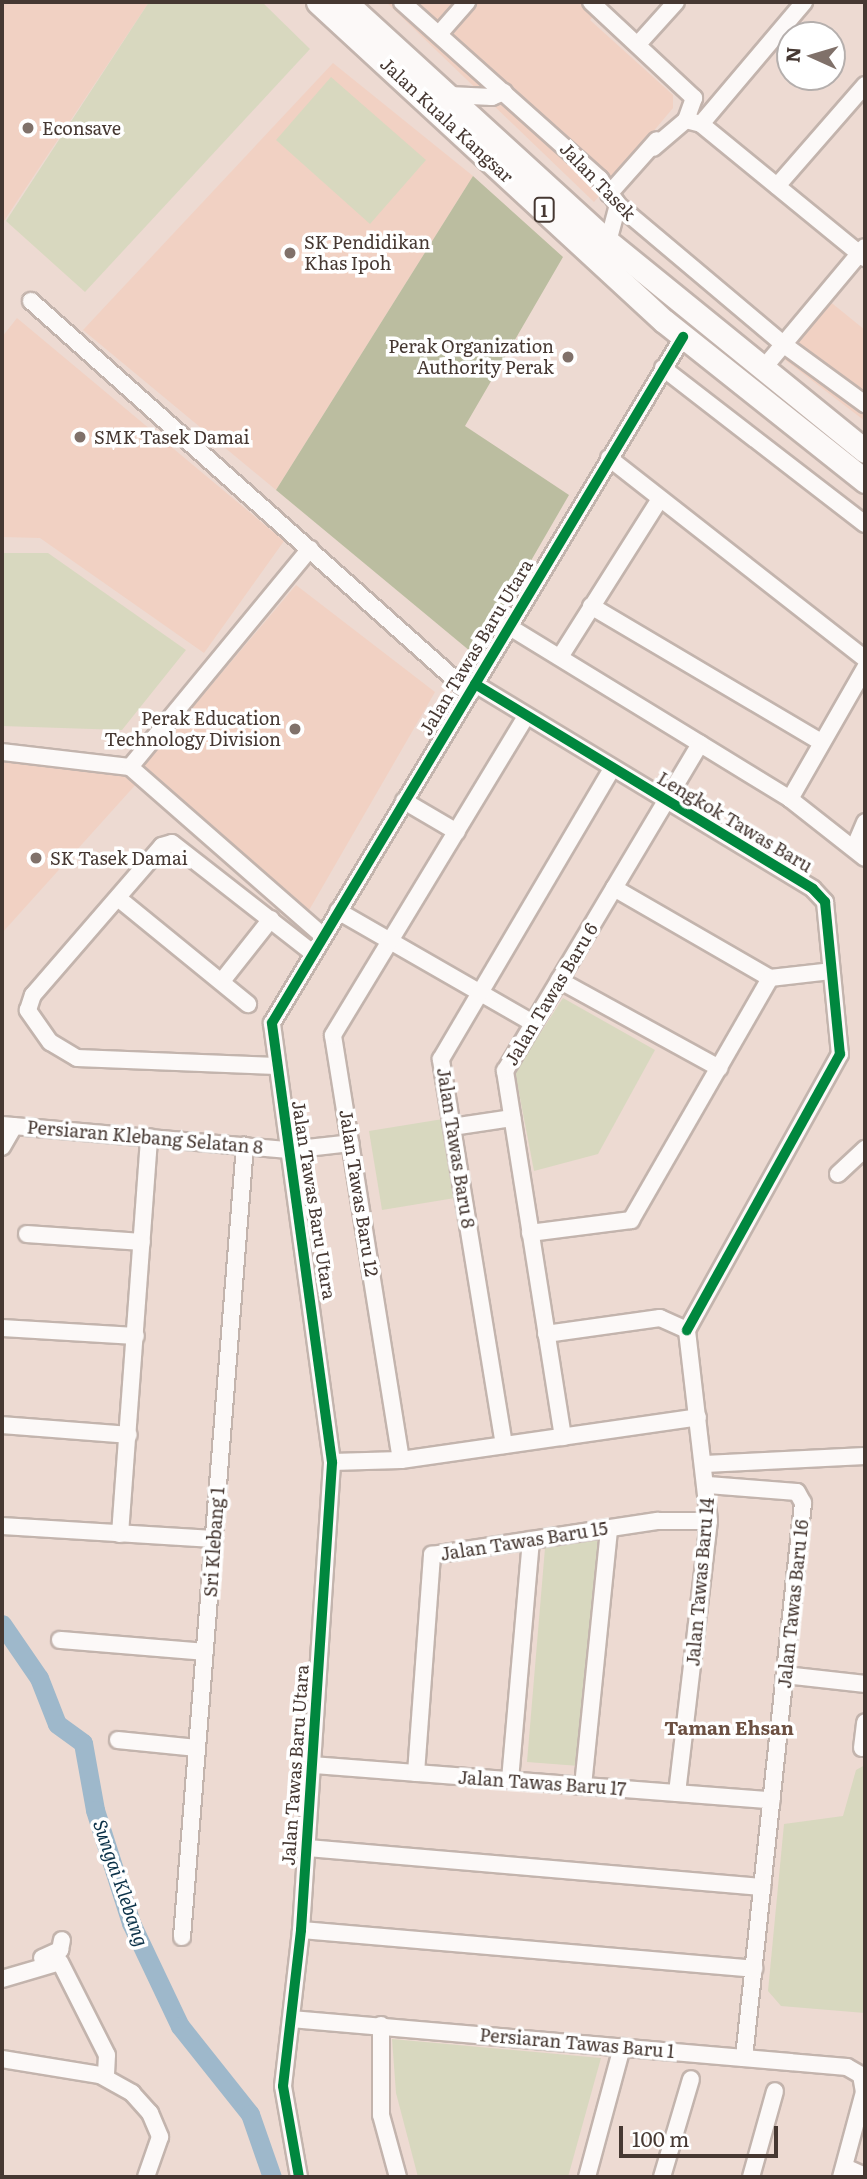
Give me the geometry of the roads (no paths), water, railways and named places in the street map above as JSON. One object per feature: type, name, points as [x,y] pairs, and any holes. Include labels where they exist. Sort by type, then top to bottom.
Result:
[{"type":"highway","name":"Jalan Kuala Kangsar","points":[[318,2],[683,337],[720,369],[861,478]]},
{"type":"highway","name":"Jalan Kuala Kangsar","points":[[345,2],[572,211],[731,346],[865,451]]},
{"type":"highway","points":[[572,211],[576,222],[680,317],[683,337],[706,336],[731,346]]},
{"type":"highway","points":[[720,369],[740,375],[762,370],[775,398],[846,454],[861,478]]},
{"type":"street","points":[[363,2],[399,40],[401,52]]},
{"type":"street","name":"Jalan Tasek","points":[[402,2],[600,179],[613,200],[783,344],[865,404]]},
{"type":"street","points":[[439,34],[467,2]]},
{"type":"street","points":[[591,2],[639,43],[694,98],[694,122]]},
{"type":"street","points":[[639,43],[676,2]]},
{"type":"street","points":[[653,148],[694,122],[804,2]]},
{"type":"street","points":[[608,242],[613,200],[682,110],[682,99],[639,43]]},
{"type":"street","points":[[777,186],[865,85]]},
{"type":"street","points":[[449,95],[492,97],[504,92]]},
{"type":"street","points":[[694,122],[863,253],[762,370]]},
{"type":"street","name":"Lengkok Tawas Baru","points":[[32,301],[310,549],[472,689],[666,800],[817,893],[825,902],[840,1054],[687,1331]]},
{"type":"street","name":"Jalan Tawas Baru Utara","points":[[299,2177],[283,2086],[301,1930],[332,1462],[272,1023],[683,337]]},
{"type":"street","points":[[663,368],[865,524]]},
{"type":"street","points":[[609,458],[865,659]]},
{"type":"street","points":[[560,657],[660,499]]},
{"type":"street","points":[[130,767],[310,549]]},
{"type":"street","points":[[591,606],[821,742]]},
{"type":"street","points":[[508,626],[790,799],[860,852],[865,822]]},
{"type":"street","points":[[790,799],[865,668]]},
{"type":"street","name":"Jalan Tawas Baru 12","points":[[401,1460],[334,1035],[525,718]]},
{"type":"street","name":"Jalan Tawas Baru 6","points":[[563,1437],[505,1071],[700,744]]},
{"type":"street","points":[[2,752],[130,767],[323,936]]},
{"type":"street","name":"Jalan Tawas Baru 8","points":[[504,1445],[441,1059],[612,769]]},
{"type":"street","points":[[404,801],[457,832]]},
{"type":"street","points":[[276,1066],[77,1058],[50,1042],[28,1010],[33,995],[162,846],[172,843],[313,953]]},
{"type":"street","points":[[614,888],[770,978],[831,971]]},
{"type":"street","points":[[118,898],[248,1003]]},
{"type":"street","points":[[338,911],[533,1023]]},
{"type":"street","points":[[222,981],[271,919]]},
{"type":"street","points":[[530,1233],[631,1220],[770,978]]},
{"type":"street","points":[[559,980],[719,1068]]},
{"type":"street","points":[[452,1127],[512,1118]]},
{"type":"street","points":[[2,1147],[8,1126]]},
{"type":"street","name":"Persiaran Klebang Selatan 8","points":[[8,1126],[289,1150],[351,1143]]},
{"type":"street","points":[[120,1534],[149,1138]]},
{"type":"street","name":"Sri Klebang 1","points":[[182,1937],[244,1146]]},
{"type":"street","points":[[838,1174],[865,1149]]},
{"type":"street","points":[[27,1234],[142,1242]]},
{"type":"street","points":[[546,1334],[660,1318],[687,1331]]},
{"type":"street","points":[[2,1328],[136,1336]]},
{"type":"street","name":"Jalan Tawas Baru 14","points":[[677,1793],[709,1521],[708,1485],[687,1331]]},
{"type":"street","points":[[332,1462],[401,1460],[698,1417]]},
{"type":"street","points":[[2,1425],[129,1435]]},
{"type":"street","points":[[705,1464],[830,1462],[865,1456]]},
{"type":"street","points":[[708,1485],[780,1491],[783,1464]]},
{"type":"street","name":"Jalan Tawas Baru 16","points":[[744,2058],[803,1503],[797,1492],[780,1491]]},
{"type":"street","name":"Jalan Tawas Baru 15","points":[[416,1773],[432,1555],[609,1528],[709,1521]]},
{"type":"street","points":[[2,1526],[214,1539]]},
{"type":"street","points":[[583,1786],[609,1528]]},
{"type":"street","points":[[510,1780],[531,1540]]},
{"type":"street","points":[[60,1640],[205,1653]]},
{"type":"street","points":[[785,1675],[865,1684]]},
{"type":"street","points":[[862,1748],[865,1721]]},
{"type":"street","points":[[118,1740],[197,1748]]},
{"type":"street","name":"Jalan Tawas Baru 17","points":[[313,1765],[772,1800]]},
{"type":"street","points":[[307,1849],[762,1887]]},
{"type":"street","points":[[301,1930],[754,1969]]},
{"type":"street","points":[[2,1968],[53,1955],[62,1940]]},
{"type":"street","points":[[2,1979],[60,1962],[109,2059],[106,2077]]},
{"type":"street","name":"Persiaran Tawas Baru 1","points":[[291,2019],[847,2067],[861,2075],[864,2092],[843,2172]]},
{"type":"street","points":[[381,2025],[382,2115],[398,2177]]},
{"type":"street","points":[[587,2177],[622,2047]]},
{"type":"street","points":[[2,2059],[106,2077],[132,2093],[154,2120],[159,2144],[146,2177]]},
{"type":"street","points":[[662,2177],[691,2079]]},
{"type":"street","points":[[751,2177],[775,2091]]},
{"type":"street","points":[[843,2172],[865,2176]]},
{"type":"waterway","name":"Sungai Klebang","points":[[2,1624],[39,1678],[57,1724],[83,1743],[95,1810],[131,1923],[180,2026],[250,2114],[272,2177]]},
{"type":"place","name":"Econsave","points":[[28,128]]},
{"type":"place","name":"SK Pendidikan Khas Ipoh","points":[[290,253]]},
{"type":"place","name":"Perak Organization Authority Perak","points":[[568,357]]},
{"type":"place","name":"SMK Tasek Damai","points":[[80,437]]},
{"type":"place","name":"Perak Education Technology Division","points":[[295,729]]},
{"type":"place","name":"SK Tasek Damai","points":[[36,858]]},
{"type":"district","name":"Taman Ehsan","points":[[729,1728]]}]
